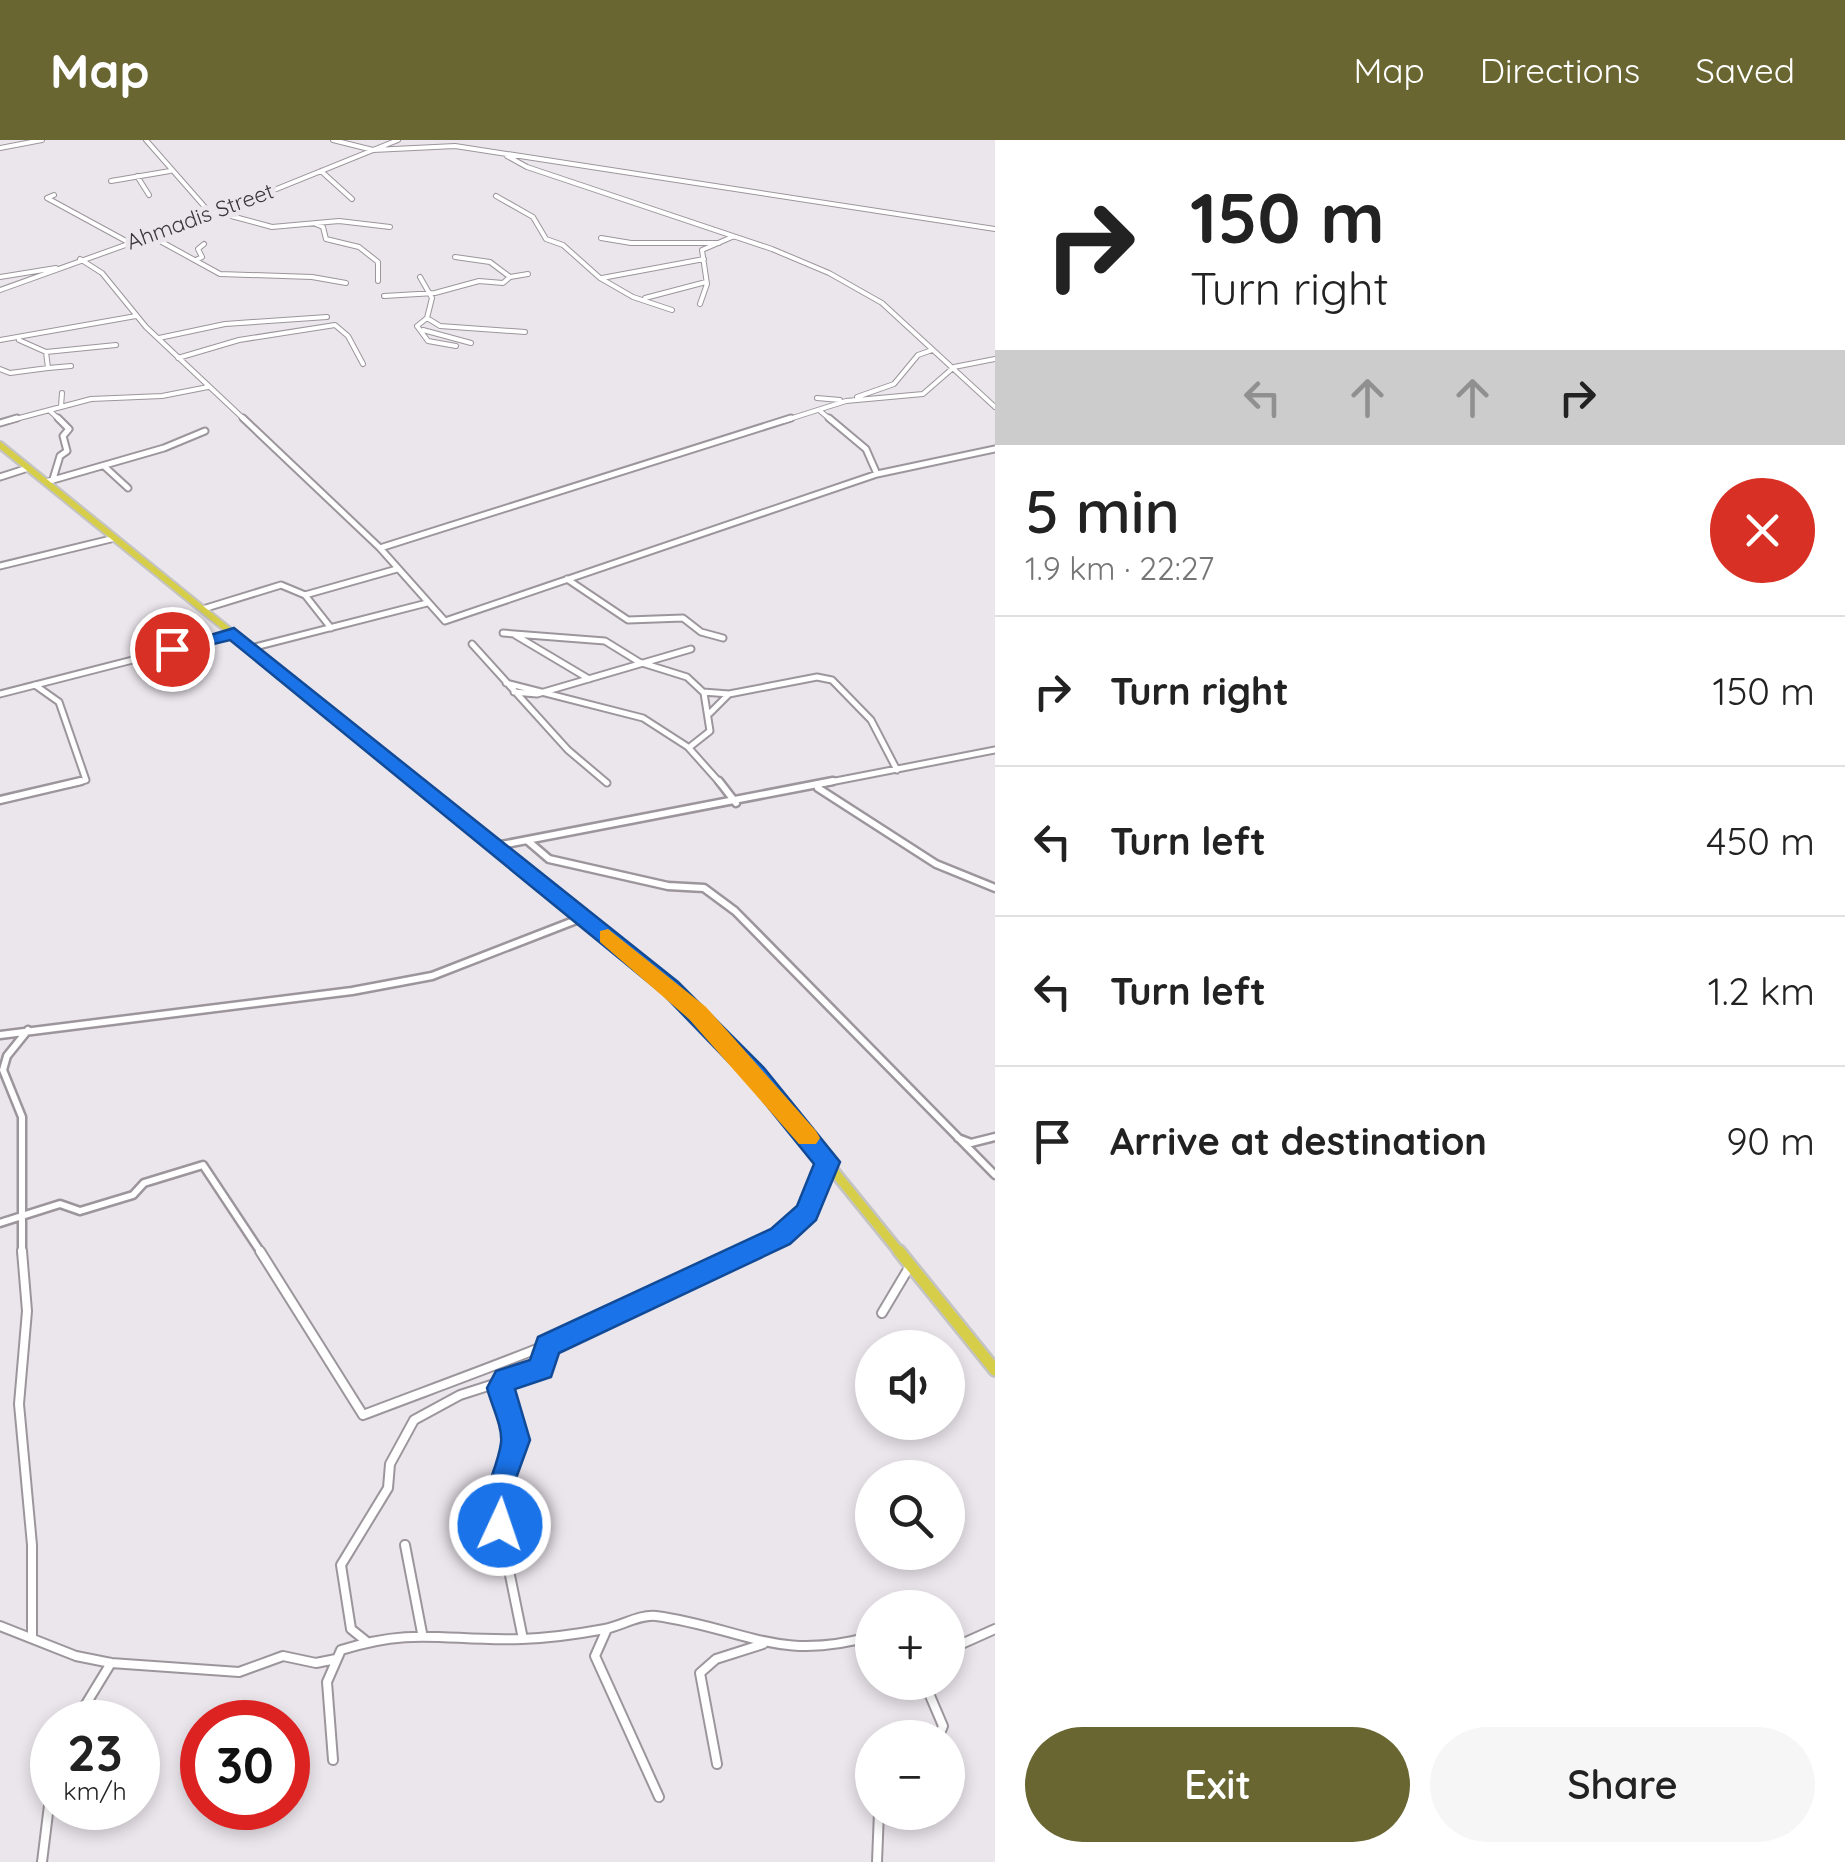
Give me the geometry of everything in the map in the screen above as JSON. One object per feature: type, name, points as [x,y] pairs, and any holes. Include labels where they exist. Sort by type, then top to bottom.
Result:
[{"type":"highway","points":[[0,445],[50,480],[115,538],[494,847],[585,916],[698,1013],[756,1074],[995,1370]]},
{"type":"street","points":[[0,148],[42,140]]},
{"type":"street","points":[[146,140],[170,170],[185,177],[214,213],[244,216],[272,228],[351,220],[390,227]]},
{"type":"street","points":[[333,140],[372,150],[447,146],[995,229]]},
{"type":"street","name":"Ahmadis Street","points":[[0,290],[80,258],[214,213],[398,140]]},
{"type":"street","points":[[502,154],[527,167],[796,258],[859,289],[992,399],[995,407]]},
{"type":"street","points":[[111,181],[170,170]]},
{"type":"street","points":[[320,170],[352,200]]},
{"type":"street","points":[[137,176],[149,195]]},
{"type":"street","points":[[54,195],[47,198],[58,208],[128,242]]},
{"type":"street","points":[[496,196],[533,217],[546,239],[563,246],[600,278],[672,310]]},
{"type":"street","points":[[315,224],[324,228],[326,239],[359,247],[378,262],[378,282]]},
{"type":"street","points":[[148,234],[220,274],[312,277],[346,283]]},
{"type":"street","points":[[700,304],[706,282],[702,250],[733,236]]},
{"type":"street","points":[[601,238],[631,243],[719,243]]},
{"type":"street","points":[[196,260],[202,257],[198,249],[204,244]]},
{"type":"street","points":[[455,257],[490,262],[510,277]]},
{"type":"street","points":[[80,258],[102,272],[157,338],[380,548],[446,621],[877,474],[995,449]]},
{"type":"street","points":[[600,278],[704,259]]},
{"type":"street","points":[[0,277],[57,268]]},
{"type":"street","points":[[384,296],[429,293],[479,281],[503,283],[510,277],[528,274]]},
{"type":"street","points":[[420,278],[429,293],[432,310],[417,326],[428,341],[456,346]]},
{"type":"street","points":[[642,299],[706,282]]},
{"type":"street","points":[[0,340],[19,340],[111,316],[138,316]]},
{"type":"street","points":[[157,338],[224,324],[326,317]]},
{"type":"street","points":[[427,318],[440,326],[524,332]]},
{"type":"street","points":[[178,358],[232,342],[334,325],[348,336],[363,364]]},
{"type":"street","points":[[422,330],[470,343]]},
{"type":"street","points":[[19,340],[46,352],[116,345]]},
{"type":"street","points":[[380,548],[894,384],[918,354],[932,350]]},
{"type":"street","points":[[46,352],[48,368]]},
{"type":"street","points":[[816,398],[846,400],[923,394],[954,367],[995,359]]},
{"type":"street","points":[[0,369],[10,374],[71,366]]},
{"type":"street","points":[[0,423],[61,406],[208,387]]},
{"type":"street","points":[[61,406],[62,393]]},
{"type":"street","points":[[819,409],[866,449],[877,474]]},
{"type":"street","points":[[49,410],[69,429],[63,436],[66,452],[60,456],[50,480]]},
{"type":"street","points":[[50,480],[205,430]]},
{"type":"street","points":[[103,465],[128,488]]},
{"type":"street","points":[[0,477],[28,468]]},
{"type":"street","points":[[0,566],[115,538]]},
{"type":"street","points":[[305,594],[397,569]]},
{"type":"street","points":[[566,578],[628,620],[682,618],[701,632],[723,638]]},
{"type":"street","points":[[203,610],[281,585],[305,594],[331,628]]},
{"type":"street","points":[[251,648],[427,604]]},
{"type":"street","points":[[504,633],[604,640],[639,662],[687,677],[704,692],[710,713],[710,731],[691,746]]},
{"type":"street","points":[[0,694],[234,634]]},
{"type":"street","points":[[514,634],[589,679]]},
{"type":"street","points":[[472,644],[574,756],[607,784]]},
{"type":"street","points":[[514,692],[548,691],[690,650]]},
{"type":"street","points":[[704,692],[730,694],[817,677],[832,680],[871,720],[897,770]]},
{"type":"street","points":[[506,683],[638,717],[674,732],[691,746],[736,802]]},
{"type":"street","points":[[0,800],[86,780],[59,702],[34,684]]},
{"type":"street","points":[[710,713],[730,694]]},
{"type":"street","points":[[494,847],[817,788],[995,750]]},
{"type":"street","points":[[817,788],[936,864],[995,888]]},
{"type":"street","points":[[528,841],[549,858],[668,886],[704,888],[735,911],[995,1176]]},
{"type":"street","points":[[0,1034],[352,991],[432,976],[585,916]]},
{"type":"street","points":[[28,1030],[7,1056],[3,1070],[22,1117],[20,1220],[27,1311],[19,1404],[32,1545],[32,1638]]},
{"type":"street","points":[[952,1136],[971,1143],[995,1136]]},
{"type":"street","points":[[0,1223],[20,1220],[60,1204],[80,1212],[134,1195],[144,1183],[203,1166],[212,1174],[363,1415],[547,1345],[780,1237],[807,1212],[827,1162]]},
{"type":"street","points":[[882,1313],[910,1265]]},
{"type":"street","points":[[366,1642],[352,1629],[340,1565],[388,1488],[390,1464],[414,1420],[460,1395],[541,1368],[547,1345]]},
{"type":"street","points":[[500,1525],[497,1492],[516,1440],[501,1388],[506,1380]]},
{"type":"street","points":[[405,1545],[422,1633]]},
{"type":"street","points":[[504,1546],[523,1639]]},
{"type":"street","points":[[333,1760],[327,1682],[341,1650],[366,1642],[422,1633],[523,1639],[607,1629],[652,1615],[764,1644],[830,1648],[855,1641]]},
{"type":"street","points":[[0,1626],[76,1656],[111,1663],[240,1672],[283,1656],[316,1663],[337,1659]]},
{"type":"street","points":[[607,1629],[595,1656],[660,1797]]},
{"type":"street","points":[[965,1642],[995,1629]]},
{"type":"street","points":[[717,1764],[700,1674],[716,1660],[764,1644]]},
{"type":"street","points":[[88,1700],[111,1663]]},
{"type":"street","points":[[42,1862],[46,1830]]},
{"type":"street","points":[[877,1862],[878,1830]]},
{"type":"slow traffic","points":[[608,936],[698,1013],[756,1074],[807,1138]]},
{"type":"route","points":[[172,649],[234,634],[670,988],[756,1074],[827,1162],[807,1212],[780,1237],[757,1251],[720,1261],[641,1305],[547,1345],[541,1368],[506,1380],[501,1388],[516,1440],[497,1492],[500,1525]]}]
